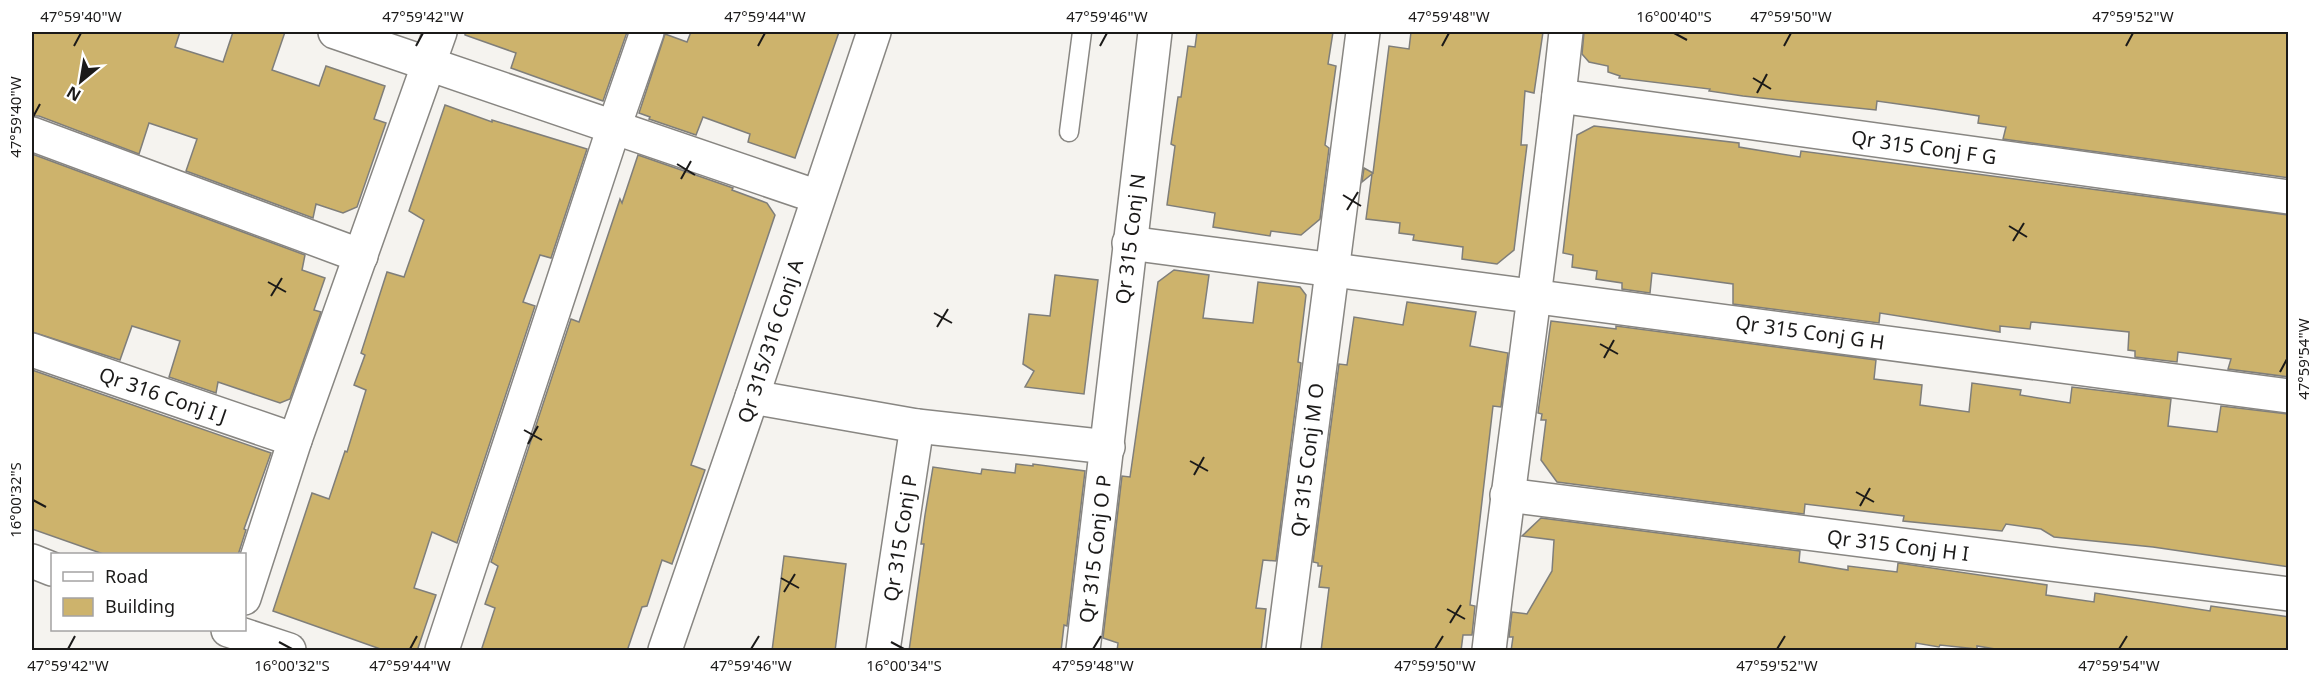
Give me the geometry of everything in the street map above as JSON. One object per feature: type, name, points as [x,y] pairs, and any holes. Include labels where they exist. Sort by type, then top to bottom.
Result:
[{"type":"street","points":[[335,32],[818,197]]},
{"type":"street","points":[[246,592],[295,440],[440,32]]},
{"type":"street","points":[[442,651],[647,32]]},
{"type":"street","name":"Qr 315/316 Conj A","points":[[665,651],[874,32]]},
{"type":"street","name":"Qr 315 Conj N","points":[[1108,447],[1129,243],[1155,32]]},
{"type":"street","name":"Qr 315 Conj M O","points":[[1283,651],[1363,32]]},
{"type":"street","points":[[1489,651],[1566,32]]},
{"type":"street","name":"Qr 315 Conj F G","points":[[1559,96],[2289,197]]},
{"type":"street","points":[[32,134],[361,256]]},
{"type":"street","name":"Qr 315 Conj G H","points":[[1129,243],[2289,396]]},
{"type":"street","name":"Qr 316 Conj I J","points":[[32,350],[295,440]]},
{"type":"street","points":[[752,397],[917,426],[1108,447]]},
{"type":"street","name":"Qr 315 Conj P","points":[[883,651],[917,426]]},
{"type":"street","name":"Qr 315 Conj O P","points":[[1083,651],[1108,447]]},
{"type":"street","name":"Qr 315 Conj H I","points":[[1507,495],[2289,594]]},
{"type":"street","points":[[32,561],[51,569]]},
{"type":"street","points":[[235,631],[289,651]]},
{"type":"lane","points":[[1069,132],[1082,32]]},
{"type":"building","points":[[32,32],[180,32],[175,47],[223,62],[233,32],[285,32],[272,70],[319,86],[326,66],[385,86],[374,119],[386,123],[357,207],[343,213],[316,204],[313,218],[186,171],[197,139],[149,123],[139,154],[39,116],[32,116]]},
{"type":"building","points":[[465,32],[627,32],[603,101],[511,68],[516,53],[465,35]]},
{"type":"building","points":[[691,32],[839,32],[795,158],[748,142],[750,134],[703,117],[696,135],[649,119],[650,117],[639,113],[665,34],[687,42]]},
{"type":"building","points":[[1197,32],[1333,32],[1328,64],[1336,66],[1325,145],[1329,148],[1320,219],[1301,235],[1271,231],[1270,236],[1213,227],[1215,213],[1167,205],[1175,146],[1171,144],[1178,97],[1181,97],[1188,46],[1195,47]]},
{"type":"building","points":[[1411,32],[1543,32],[1534,93],[1525,91],[1521,145],[1527,145],[1514,250],[1497,264],[1462,259],[1463,247],[1413,240],[1414,235],[1399,233],[1400,223],[1366,219],[1372,174],[1362,182],[1364,168],[1373,173],[1389,46],[1409,49]]},
{"type":"building","points":[[1584,32],[2289,32],[2289,178],[2003,139],[2006,127],[1978,123],[1979,116],[1934,109],[1877,101],[1876,110],[1743,96],[1709,91],[1710,89],[1619,78],[1620,76],[1608,72],[1608,66],[1589,62],[1582,54]]},
{"type":"building","points":[[445,105],[492,122],[492,120],[587,149],[551,258],[540,255],[523,302],[535,306],[457,543],[432,532],[414,588],[436,595],[417,651],[386,651],[273,611],[312,493],[329,499],[345,451],[347,452],[366,390],[354,385],[365,355],[361,353],[387,272],[404,277],[424,220],[409,211]]},
{"type":"building","points":[[1594,126],[1739,143],[1739,147],[1800,157],[1801,151],[2289,215],[2289,377],[2228,369],[2231,359],[2178,352],[2177,362],[2135,357],[2135,351],[2128,350],[2129,332],[2031,322],[2030,329],[2000,326],[2000,332],[1880,313],[1879,323],[1733,304],[1733,284],[1652,273],[1650,293],[1622,289],[1622,283],[1596,279],[1597,271],[1572,267],[1573,255],[1563,253],[1577,135]]},
{"type":"building","points":[[32,154],[305,255],[302,270],[325,278],[314,310],[321,312],[290,399],[280,403],[218,382],[216,393],[169,377],[180,341],[132,326],[120,360],[32,332]]},
{"type":"building","points":[[638,155],[733,188],[732,190],[767,203],[775,215],[691,465],[705,470],[672,564],[662,560],[647,606],[642,607],[627,651],[481,651],[495,608],[485,604],[498,566],[491,562],[571,319],[579,322],[620,199],[622,203]]},
{"type":"building","points":[[1174,270],[1209,275],[1203,318],[1253,323],[1258,282],[1300,287],[1306,295],[1298,362],[1301,363],[1276,561],[1263,560],[1256,608],[1266,609],[1261,651],[1117,651],[1118,643],[1103,638],[1122,476],[1130,477],[1158,282]]},
{"type":"building","points":[[1055,275],[1098,280],[1084,394],[1025,387],[1034,371],[1023,364],[1029,314],[1050,316]]},
{"type":"building","points":[[1407,302],[1476,312],[1470,346],[1508,353],[1501,407],[1493,406],[1470,605],[1475,606],[1472,635],[1463,635],[1461,651],[1321,651],[1329,588],[1319,587],[1322,566],[1313,562],[1339,364],[1347,365],[1354,317],[1403,325]]},
{"type":"building","points":[[1551,321],[1616,329],[1616,326],[1876,360],[1874,379],[1922,385],[1920,405],[1969,412],[1972,383],[2021,390],[2020,395],[2070,403],[2072,387],[2171,399],[2168,426],[2217,432],[2221,406],[2289,414],[2289,567],[2153,547],[2054,537],[2041,529],[2006,524],[2002,531],[1903,521],[1904,516],[1805,504],[1804,514],[1557,482],[1541,460],[1546,420],[1541,420],[1542,414],[1538,413]]},
{"type":"building","points":[[32,370],[271,453],[244,529],[246,530],[239,553],[100,553],[32,529]]},
{"type":"building","points":[[1016,464],[1085,471],[1067,626],[1064,625],[1061,651],[909,651],[924,544],[921,544],[933,467],[981,474],[982,469],[1015,473]]},
{"type":"building","points":[[1541,518],[1800,551],[1799,562],[1848,570],[1848,566],[1897,572],[1898,563],[2047,585],[2046,595],[2094,602],[2095,593],[2210,611],[2211,606],[2289,617],[2289,651],[2007,651],[1977,646],[1977,649],[1916,643],[1915,651],[1511,651],[1513,637],[1509,637],[1512,612],[1527,614],[1552,571],[1554,540],[1522,536]]},
{"type":"building","points":[[784,556],[846,564],[835,651],[772,651]]}]
